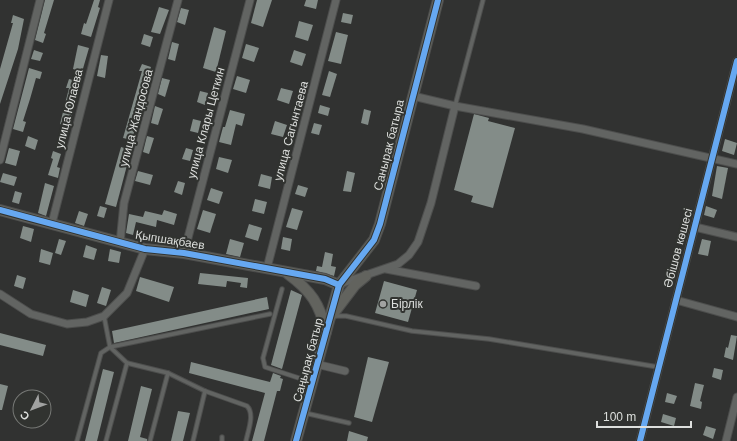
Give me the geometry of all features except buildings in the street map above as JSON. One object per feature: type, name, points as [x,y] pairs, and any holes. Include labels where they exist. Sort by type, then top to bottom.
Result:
[{"type":"street","points":[[0,160],[40,0]]},
{"type":"street","name":"улица Юлаева","points":[[52,223],[109,0]]},
{"type":"street","name":"улица Жандосова","points":[[120,243],[124,203],[178,0]]},
{"type":"street","name":"улица Клары Цеткин","points":[[184,253],[250,0]]},
{"type":"street","name":"улица Сагынтаева","points":[[267,268],[336,0]]},
{"type":"street","name":"Санырак батыра","points":[[338,285],[374,240],[438,0]]},
{"type":"street","name":"Әбішов көшесі","points":[[640,441],[737,61]]},
{"type":"street","points":[[413,96],[455,106],[583,129],[737,164]]},
{"type":"street","points":[[338,285],[398,264],[408,255],[418,242],[431,202],[455,106]]},
{"type":"street","name":"Қыпшақбаев","points":[[0,210],[145,249],[184,253],[267,268],[325,279],[338,285]]},
{"type":"street","points":[[695,227],[737,237]]},
{"type":"street","points":[[0,294],[31,314],[67,324],[87,322],[104,316],[127,293],[145,249]]},
{"type":"street","points":[[386,269],[476,286]]},
{"type":"street","points":[[285,272],[302,284],[313,297],[322,314],[326,332]]},
{"type":"street","points":[[332,316],[355,286],[366,276]]},
{"type":"street","name":"Саңырақ батыр","points":[[296,441],[305,413],[316,364],[332,316],[338,285]]},
{"type":"street","points":[[676,300],[737,317]]},
{"type":"street","points":[[316,364],[345,371]]},
{"type":"street","points":[[726,441],[737,398]]},
{"type":"lane","points":[[455,106],[483,0]]},
{"type":"lane","points":[[282,289],[264,358],[265,367],[312,383]]},
{"type":"lane","points":[[77,441],[100,353],[110,347],[270,314]]},
{"type":"lane","points":[[104,316],[110,347],[127,363],[168,373],[205,391],[248,406],[251,409],[251,415],[246,441]]},
{"type":"lane","points":[[332,316],[346,316],[412,331],[489,339],[658,367]]},
{"type":"lane","points":[[106,441],[127,363]]},
{"type":"lane","points":[[150,441],[168,373]]},
{"type":"lane","points":[[193,441],[205,391]]},
{"type":"lane","points":[[305,413],[349,423]]},
{"type":"cycle path","points":[[296,441],[339,285],[374,240],[380,224],[438,0]]},
{"type":"cycle path","points":[[640,441],[737,61]]},
{"type":"cycle path","points":[[0,210],[145,249],[184,253],[325,279],[339,285]]},
{"type":"place","name":"Бірлік","points":[[383,304]]}]
